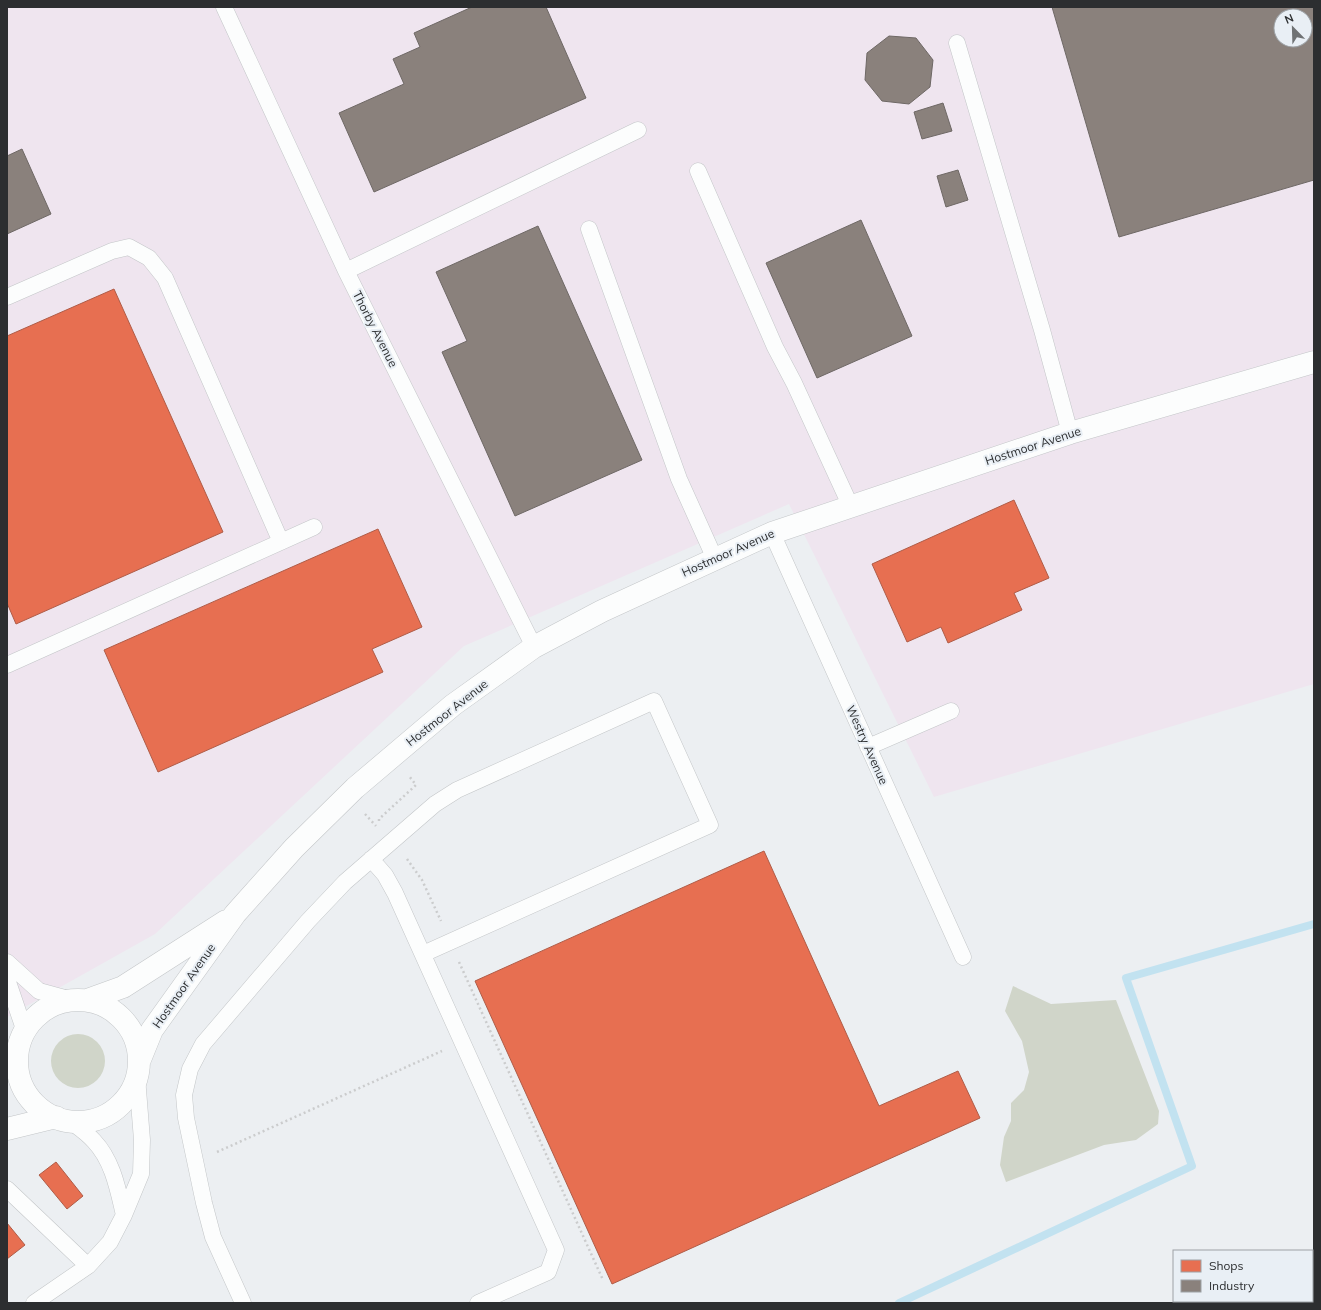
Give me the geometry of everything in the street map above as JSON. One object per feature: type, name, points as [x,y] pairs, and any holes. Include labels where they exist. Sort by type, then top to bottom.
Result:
[{"type":"street","name":"Hostmoor Avenue","points":[[138,1069],[152,1030],[235,914],[294,848],[355,788],[453,705],[534,647],[602,611],[714,558],[772,533],[1070,433],[1314,362]]},
{"type":"street","name":"Hostmoor Avenue","points":[[80,1000],[123,987],[235,914]]},
{"type":"street","points":[[7,1129],[63,1119],[88,1121],[104,1116],[119,1106],[130,1092],[138,1069],[138,1047],[133,1033],[125,1021],[114,1011],[101,1004],[80,1000],[58,1003],[45,1010],[34,1019],[25,1032],[12,1067],[19,1074],[24,1088],[32,1100],[43,1110],[63,1119]]},
{"type":"lane","name":"Thorby Avenue","points":[[224,7],[346,271],[534,647]]},
{"type":"lane","points":[[957,43],[1042,330],[1070,433]]},
{"type":"lane","points":[[346,271],[638,130]]},
{"type":"lane","points":[[698,171],[775,347],[794,383],[851,507]]},
{"type":"lane","points":[[589,229],[679,480],[714,558]]},
{"type":"lane","points":[[7,297],[112,251],[129,247],[149,258],[166,278],[281,542]]},
{"type":"lane","points":[[7,665],[314,527]]},
{"type":"lane","name":"Westry Avenue","points":[[772,533],[963,957]]},
{"type":"lane","points":[[243,1303],[214,1237],[204,1203],[186,1118],[184,1095],[190,1069],[204,1044],[308,921],[345,882],[435,804],[458,790],[654,701],[710,825],[423,954]]},
{"type":"lane","points":[[868,747],[951,711]]},
{"type":"lane","points":[[371,859],[384,875],[395,893],[556,1250],[548,1272],[478,1303]]},
{"type":"lane","points":[[7,962],[39,991],[80,1000]]},
{"type":"lane","points":[[7,979],[25,1032]]},
{"type":"lane","points":[[34,1303],[88,1266],[110,1242],[124,1215],[141,1174],[142,1140],[138,1069]]},
{"type":"lane","points":[[63,1119],[94,1140],[104,1153],[113,1173],[124,1215]]},
{"type":"lane","points":[[7,1189],[88,1266]]},
{"type":"path","points":[[406,772],[416,785],[379,819],[380,826],[393,840],[422,880],[603,1280]]},
{"type":"path","points":[[371,821],[375,826]]},
{"type":"path","points":[[194,1157],[221,1151],[490,1030]]},
{"type":"shaded area","points":[[7,7],[1314,7],[1314,684],[934,797],[789,504],[464,646],[155,934],[7,1017]]},
{"type":"shaded area","points":[[1013,986],[1051,1004],[1116,1000],[1159,1111],[1158,1124],[1136,1140],[1104,1145],[1006,1182],[1000,1165],[1004,1137],[1011,1121],[1011,1103],[1024,1090],[1029,1072],[1022,1041],[1005,1011]]},
{"type":"shaded area","points":[[73,1034],[83,1034],[93,1038],[101,1046],[105,1056],[105,1066],[101,1076],[93,1084],[83,1088],[73,1088],[63,1084],[55,1076],[51,1066],[51,1056],[55,1046],[63,1038]]},
{"type":"building: Shops","points":[[114,289],[223,532],[16,624],[7,603],[7,336]]},
{"type":"building: Shops","points":[[1014,500],[1049,578],[1014,593],[1022,610],[948,643],[941,627],[907,642],[872,564]]},
{"type":"building: Shops","points":[[378,529],[422,627],[372,649],[383,672],[158,772],[104,650]]},
{"type":"building: Shops","points":[[764,851],[879,1106],[958,1071],[980,1118],[612,1284],[475,981]]},
{"type":"building: Shops","points":[[56,1162],[83,1196],[67,1209],[39,1175]]},
{"type":"building: Shops","points":[[7,1223],[25,1245],[7,1259]]},
{"type":"building: Industry","points":[[472,7],[546,7],[586,98],[374,192],[339,113],[404,84],[393,59],[420,47],[414,33]]},
{"type":"building: Industry","points":[[1052,7],[1314,7],[1314,180],[1119,237]]},
{"type":"building: Industry","points":[[889,36],[916,38],[933,60],[930,87],[909,104],[882,101],[865,80],[867,53]]},
{"type":"building: Industry","points":[[943,103],[952,131],[922,139],[914,112]]},
{"type":"building: Industry","points":[[22,149],[51,214],[7,234],[7,156]]},
{"type":"building: Industry","points":[[958,170],[968,200],[946,207],[937,176]]},
{"type":"building: Industry","points":[[861,220],[912,336],[817,378],[766,263]]},
{"type":"building: Industry","points":[[538,226],[642,460],[515,516],[442,352],[467,341],[436,272]]},
{"type":"waterway","points":[[899,1303],[1192,1166],[1126,978],[1314,924]]}]
